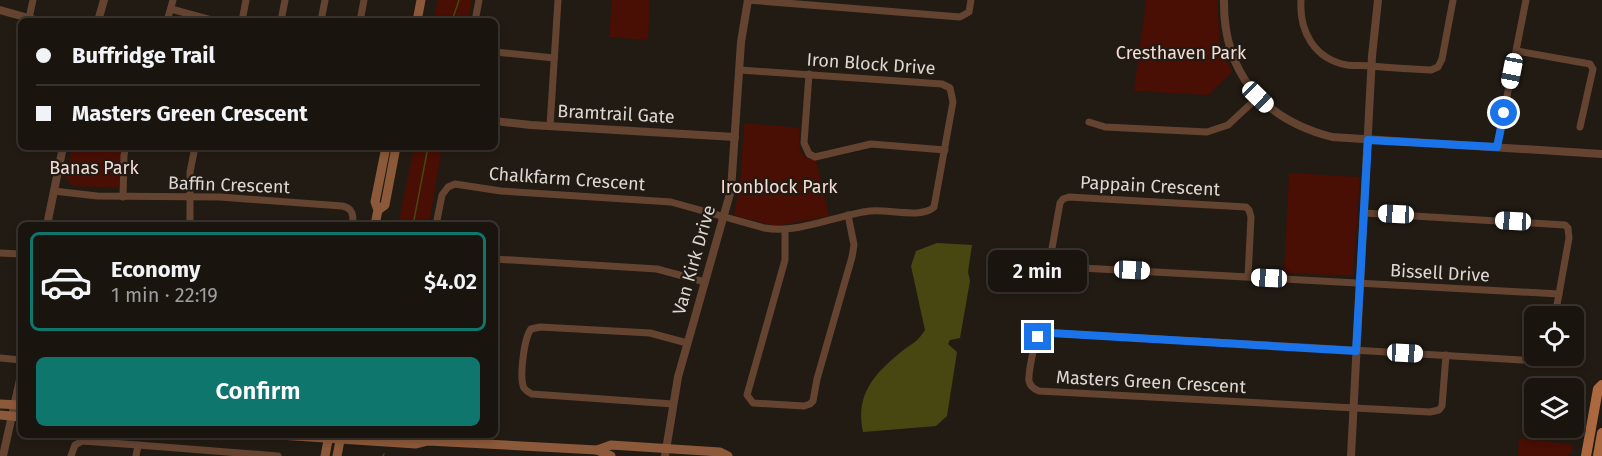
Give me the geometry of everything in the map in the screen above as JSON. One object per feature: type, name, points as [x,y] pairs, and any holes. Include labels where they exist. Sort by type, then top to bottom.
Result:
[{"type":"main road","points":[[418,18],[421,0]]},
{"type":"main road","points":[[376,222],[378,210],[375,202],[385,150]]},
{"type":"main road","points":[[378,210],[385,206],[395,150]]},
{"type":"main road","points":[[1586,456],[1598,389],[1602,385]]},
{"type":"main road","points":[[0,404],[18,405]]},
{"type":"main road","points":[[0,415],[16,416]]},
{"type":"main road","points":[[1598,456],[1602,433]]},
{"type":"main road","points":[[325,456],[329,438]]},
{"type":"main road","points":[[337,456],[340,438]]},
{"type":"main road","points":[[351,438],[416,444],[425,438],[597,450],[611,456]]},
{"type":"main road","points":[[597,450],[611,445],[666,452],[720,452],[728,456]]},
{"type":"street","points":[[0,10],[28,18],[33,0]]},
{"type":"street","points":[[99,18],[104,0]]},
{"type":"street","points":[[169,18],[173,0]]},
{"type":"street","points":[[243,18],[246,0]]},
{"type":"street","points":[[282,18],[285,0]]},
{"type":"street","points":[[321,18],[324,0]]},
{"type":"street","points":[[361,18],[364,0]]},
{"type":"street","points":[[476,18],[479,0]]},
{"type":"street","points":[[550,126],[558,0]]},
{"type":"street","points":[[748,0],[960,17],[969,12],[971,0]]},
{"type":"street","name":"Van Kirk Drive","points":[[666,452],[678,377],[732,184],[742,29],[748,0]]},
{"type":"street","points":[[1224,0],[1225,29],[1229,48],[1239,71],[1258,97],[1280,117],[1310,132],[1332,137],[1368,140],[1602,154]]},
{"type":"street","points":[[1301,0],[1300,15],[1308,40],[1318,51],[1336,62],[1348,65],[1431,70],[1438,67],[1442,59],[1453,0]]},
{"type":"street","points":[[1351,456],[1372,66],[1378,0]]},
{"type":"street","points":[[1497,147],[1526,0]]},
{"type":"street","points":[[171,9],[204,18]]},
{"type":"street","points":[[1517,51],[1590,64],[1593,69],[1580,127]]},
{"type":"street","points":[[498,52],[554,58]]},
{"type":"street","name":"Iron Block Drive","points":[[724,217],[765,228],[785,230],[880,210],[920,214],[929,212],[936,204],[953,102],[950,88],[942,84],[740,70]]},
{"type":"street","points":[[809,74],[804,143],[809,154],[815,157],[871,144],[945,150]]},
{"type":"street","points":[[1089,122],[1105,127],[1207,132],[1228,124],[1258,97]]},
{"type":"street","name":"Bramtrail Gate","points":[[498,121],[735,137]]},
{"type":"street","points":[[48,222],[62,150]]},
{"type":"street","points":[[123,196],[125,150]]},
{"type":"street","points":[[190,222],[190,172],[194,150]]},
{"type":"street","name":"Chalkfarm Crescent","points":[[437,222],[442,195],[448,186],[455,184],[501,191],[671,202],[724,217]]},
{"type":"street","name":"Baffin Crescent","points":[[54,191],[64,194],[220,197],[342,206],[352,212],[353,222]]},
{"type":"street","name":"Pappain Crescent","points":[[1069,197],[1246,207],[1251,217],[1248,277],[1058,266],[1051,259],[1051,254],[1060,203],[1069,197]]},
{"type":"street","points":[[1364,213],[1564,225],[1570,232],[1557,306]]},
{"type":"street","points":[[785,230],[784,260],[747,395],[753,403],[804,406],[813,401],[852,257],[854,245],[848,215]]},
{"type":"street","points":[[0,253],[18,254]]},
{"type":"street","points":[[498,260],[657,269],[705,282]]},
{"type":"street","name":"Bissell Drive","points":[[1248,277],[1559,294]]},
{"type":"street","points":[[674,404],[532,394],[525,389],[522,380],[525,339],[531,330],[540,327],[650,333],[687,343]]},
{"type":"street","name":"Masters Green Crescent","points":[[1446,355],[1443,400],[1439,410],[1430,412],[1039,391],[1033,388],[1029,379],[1036,340],[1045,333],[1446,355],[1524,360]]},
{"type":"street","points":[[0,358],[18,360]]},
{"type":"street","points":[[3,456],[18,405]]},
{"type":"street","points":[[71,456],[75,445],[82,441],[200,453],[278,456]]},
{"type":"street","points":[[136,456],[138,445]]},
{"type":"green space","points":[[438,0],[472,0],[469,18],[434,18]]},
{"type":"green space","points":[[612,0],[650,0],[648,40],[609,37]]},
{"type":"green space","name":"Cresthaven Park","points":[[1146,0],[1217,0],[1220,42],[1232,72],[1208,95],[1134,91]]},
{"type":"green space","name":"Ironblock Park","points":[[744,123],[800,128],[800,149],[805,157],[816,160],[829,216],[776,226],[736,216],[734,213],[740,185]]},
{"type":"green space","name":"Banas Park","points":[[72,150],[122,150],[119,188],[72,186],[65,177]]},
{"type":"green space","points":[[413,150],[442,150],[430,222],[399,222]]},
{"type":"green space","points":[[1289,173],[1360,177],[1353,276],[1284,273]]},
{"type":"green space","points":[[1519,438],[1573,445],[1572,452],[1567,456],[1518,456]]},
{"type":"shaded area","points":[[937,243],[972,245],[968,272],[970,281],[960,338],[950,340],[948,344],[957,352],[947,416],[936,426],[863,432],[862,407],[869,386],[883,369],[916,341],[925,330],[911,266],[916,251]]},
{"type":"waterway","points":[[453,18],[459,0]]},
{"type":"waterway","points":[[414,222],[427,150]]},
{"type":"route","points":[[1038,337],[1041,334],[1051,333],[1356,351],[1368,140],[1497,147],[1504,113]]}]
